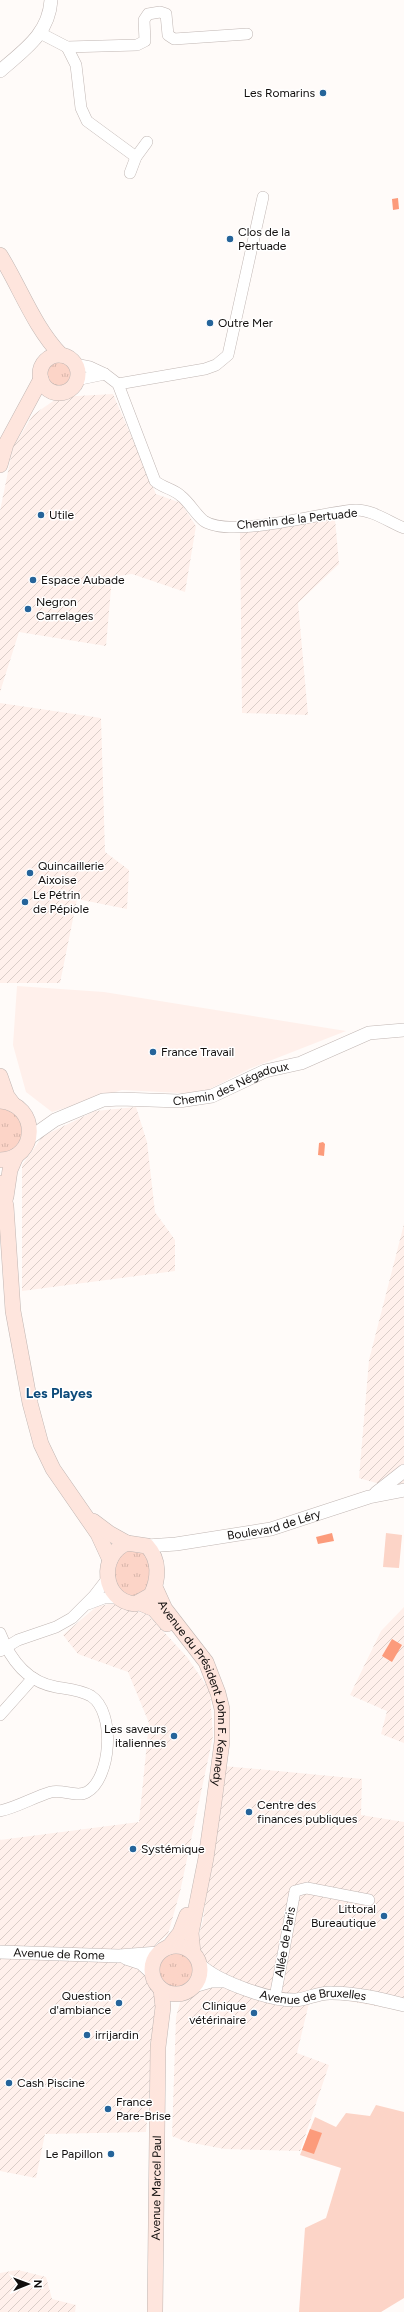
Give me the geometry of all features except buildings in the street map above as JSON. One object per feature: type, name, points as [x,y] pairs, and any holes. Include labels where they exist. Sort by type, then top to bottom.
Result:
[{"type":"main road","points":[[0,255],[39,325],[52,345],[61,355]]},
{"type":"main road","points":[[0,270],[40,340],[43,349],[44,362]]},
{"type":"main road","points":[[11,434],[36,402],[53,392],[67,391],[76,384],[78,374],[75,364],[70,358],[61,355],[52,356],[44,362],[40,370],[41,379],[45,387],[53,392]]},
{"type":"main road","points":[[0,465],[11,434],[41,379]]},
{"type":"main road","points":[[0,1076],[7,1096],[7,1103],[27,1118],[30,1128],[28,1140],[16,1156],[10,1170],[6,1206]]},
{"type":"main road","points":[[0,1160],[16,1156]]},
{"type":"main road","points":[[0,1183],[6,1206],[14,1311],[30,1403],[41,1444],[50,1464],[63,1485],[85,1513],[99,1536],[110,1560]]},
{"type":"main road","points":[[85,1513],[109,1533],[127,1543],[147,1546],[155,1557],[157,1565],[155,1587],[151,1595],[140,1603],[128,1603],[118,1598],[109,1586],[108,1578],[110,1560],[117,1549],[127,1543]]},
{"type":"main road","name":"Avenue du Président John F. Kennedy","points":[[155,1587],[165,1609],[206,1662],[222,1708],[222,1742],[211,1802]]},
{"type":"main road","name":"Avenue du Président John F. Kennedy","points":[[140,1603],[154,1609],[176,1633],[200,1666],[208,1681],[215,1707],[216,1722],[211,1802]]},
{"type":"main road","points":[[211,1802],[206,1858],[192,1921],[191,1933],[198,1980],[188,1990],[167,1993],[155,1982],[152,1973],[154,1959],[164,1950],[183,1926],[197,1877],[211,1802]]},
{"type":"main road","points":[[164,1950],[186,1948],[196,1959]]},
{"type":"main road","name":"Avenue Marcel Paul","points":[[155,2312],[158,2047],[163,2007],[161,1989]]},
{"type":"main road","name":"Avenue Marcel Paul","points":[[159,2064],[169,2014],[188,1990]]},
{"type":"street","points":[[0,71],[40,33],[50,14],[51,0]]},
{"type":"street","points":[[40,33],[67,47],[137,45],[145,41],[144,20],[148,14],[160,12],[166,14],[168,35],[174,39],[247,34]]},
{"type":"street","points":[[67,47],[76,65],[81,108],[87,121],[136,157]]},
{"type":"street","points":[[130,173],[136,157],[147,142]]},
{"type":"street","points":[[75,364],[90,367],[105,374],[118,384],[206,369],[216,365],[228,355],[263,197]]},
{"type":"street","points":[[76,384],[81,380],[105,374]]},
{"type":"street","name":"Chemin de la Pertuade","points":[[118,384],[155,481],[161,486],[180,494],[204,521],[220,526],[266,524],[356,510],[372,514],[404,528]]},
{"type":"street","name":"Chemin des Négadoux","points":[[28,1140],[55,1120],[103,1100],[120,1099],[179,1101],[212,1096],[265,1071],[308,1061],[369,1034],[404,1030]]},
{"type":"street","name":"Chemin des Négadoux","points":[[27,1118],[41,1121],[55,1120]]},
{"type":"street","name":"Boulevard de Léry","points":[[370,1497],[404,1471]]},
{"type":"street","name":"Boulevard de Léry","points":[[147,1546],[176,1544],[271,1528],[370,1497],[404,1490]]},
{"type":"street","points":[[157,1565],[167,1550],[176,1544]]},
{"type":"street","points":[[3,1649],[18,1640],[56,1627],[72,1618],[86,1605],[108,1578]]},
{"type":"street","points":[[86,1605],[104,1598],[118,1598]]},
{"type":"street","points":[[0,1633],[3,1649],[19,1667],[33,1678],[53,1687],[82,1692],[92,1697],[100,1705],[108,1726],[104,1763],[99,1779],[92,1789],[85,1794],[52,1792],[17,1807],[0,1811]]},
{"type":"street","points":[[0,1715],[33,1678]]},
{"type":"street","name":"Allée de Paris","points":[[275,1997],[295,1891],[307,1888],[369,1900]]},
{"type":"street","name":"Avenue de Rome","points":[[0,1952],[119,1956],[164,1950]]},
{"type":"street","name":"Avenue de Rome","points":[[119,1956],[141,1963],[152,1973]]},
{"type":"street","points":[[196,1959],[212,1975],[224,1981]]},
{"type":"street","points":[[188,1990],[211,1981],[224,1981]]},
{"type":"street","name":"Avenue de Bruxelles","points":[[224,1981],[275,1997],[298,2000],[322,1993],[334,1993],[370,1997],[404,2005]]},
{"type":"shaded area","points":[[398,198],[399,209],[393,210],[392,199]]},
{"type":"shaded area","points":[[113,394],[156,494],[181,503],[196,526],[185,592],[132,574],[112,577],[106,646],[19,632],[0,692],[0,511],[13,447],[33,415],[59,397]]},
{"type":"shaded area","points":[[335,519],[339,564],[298,603],[308,715],[242,713],[240,531]]},
{"type":"shaded area","points":[[0,703],[101,718],[105,852],[129,870],[127,909],[77,899],[60,983],[0,983]]},
{"type":"shaded area","points":[[17,986],[104,992],[346,1031],[249,1069],[200,1094],[122,1090],[52,1112],[26,1092],[13,1045]]},
{"type":"shaded area","points":[[136,1107],[147,1142],[155,1212],[175,1240],[175,1271],[22,1291],[22,1165],[43,1136],[95,1111]]},
{"type":"shaded area","points":[[323,1142],[325,1144],[324,1156],[318,1155],[319,1143]]},
{"type":"shaded area","points":[[404,1224],[404,1491],[359,1478],[369,1360]]},
{"type":"shaded area","points":[[332,1533],[334,1541],[318,1544],[316,1537]]},
{"type":"shaded area","points":[[113,1603],[148,1615],[187,1657],[210,1691],[213,1736],[180,1892],[168,1934],[154,1946],[145,1972],[158,2001],[146,2132],[45,2134],[36,2178],[0,2171],[0,1840],[139,1822],[149,1723],[128,1672],[78,1654],[63,1635],[96,1607]]},
{"type":"shaded area","points":[[404,1607],[404,1743],[381,1734],[387,1711],[350,1695],[381,1631]]},
{"type":"shaded area","points":[[392,1639],[402,1645],[392,1662],[382,1656]]},
{"type":"shaded area","points":[[224,1766],[362,1779],[361,1815],[404,1822],[404,2011],[326,1997],[309,2003],[297,2053],[329,2065],[300,2151],[225,2149],[187,2142],[172,2136],[176,2017],[203,1920]]},
{"type":"shaded area","points":[[310,2129],[322,2133],[314,2154],[302,2150]]},
{"type":"shaded area","points":[[18,2270],[46,2277],[52,2299],[76,2305],[75,2312],[0,2312],[0,2273]]},
{"type":"green space","points":[[55,355],[63,355],[75,364],[78,374],[75,384],[69,390],[63,393],[55,393],[43,384],[40,378],[40,370],[49,358]]},
{"type":"green space","points":[[0,1101],[13,1104],[28,1139],[0,1160]]},
{"type":"green space","points":[[386,1533],[402,1535],[399,1568],[383,1567]]},
{"type":"green space","points":[[141,1544],[157,1577],[135,1604],[108,1578],[110,1560]]},
{"type":"green space","points":[[176,1946],[185,1948],[193,1953],[198,1961],[200,1970],[198,1979],[193,1987],[185,1992],[176,1994],[167,1992],[159,1987],[154,1979],[152,1970],[154,1961],[159,1953],[167,1948]]},
{"type":"green space","points":[[376,2105],[404,2112],[404,2298],[381,2312],[299,2312],[305,2228],[326,2218],[341,2168],[300,2155],[315,2117],[336,2127],[346,2113],[370,2116]]},
{"type":"place","name":"Les Romarins","points":[[323,93]]},
{"type":"place","name":"Clos de la Pertuade","points":[[230,239]]},
{"type":"place","name":"Outre Mer","points":[[210,323]]},
{"type":"place","name":"Utile","points":[[41,515]]},
{"type":"place","name":"Espace Aubade","points":[[33,580]]},
{"type":"place","name":"Negron Carrelages","points":[[28,609]]},
{"type":"place","name":"Quincaillerie Aixoise","points":[[30,873]]},
{"type":"place","name":"Le Pétrin de Pépiole","points":[[25,902]]},
{"type":"place","name":"France Travail","points":[[153,1052]]},
{"type":"place","name":"Les saveurs italiennes","points":[[174,1736]]},
{"type":"place","name":"Centre des finances publiques","points":[[249,1812]]},
{"type":"place","name":"Systémique","points":[[133,1849]]},
{"type":"place","name":"Littoral Bureautique","points":[[384,1916]]},
{"type":"place","name":"Question d'ambiance","points":[[119,2003]]},
{"type":"place","name":"Clinique vétérinaire","points":[[254,2013]]},
{"type":"place","name":"irrijardin","points":[[87,2035]]},
{"type":"place","name":"Cash Piscine","points":[[9,2083]]},
{"type":"place","name":"France Pare-Brise","points":[[108,2109]]},
{"type":"place","name":"Le Papillon","points":[[111,2154]]},
{"type":"district","name":"Les Playes","points":[[59,1393]]}]
